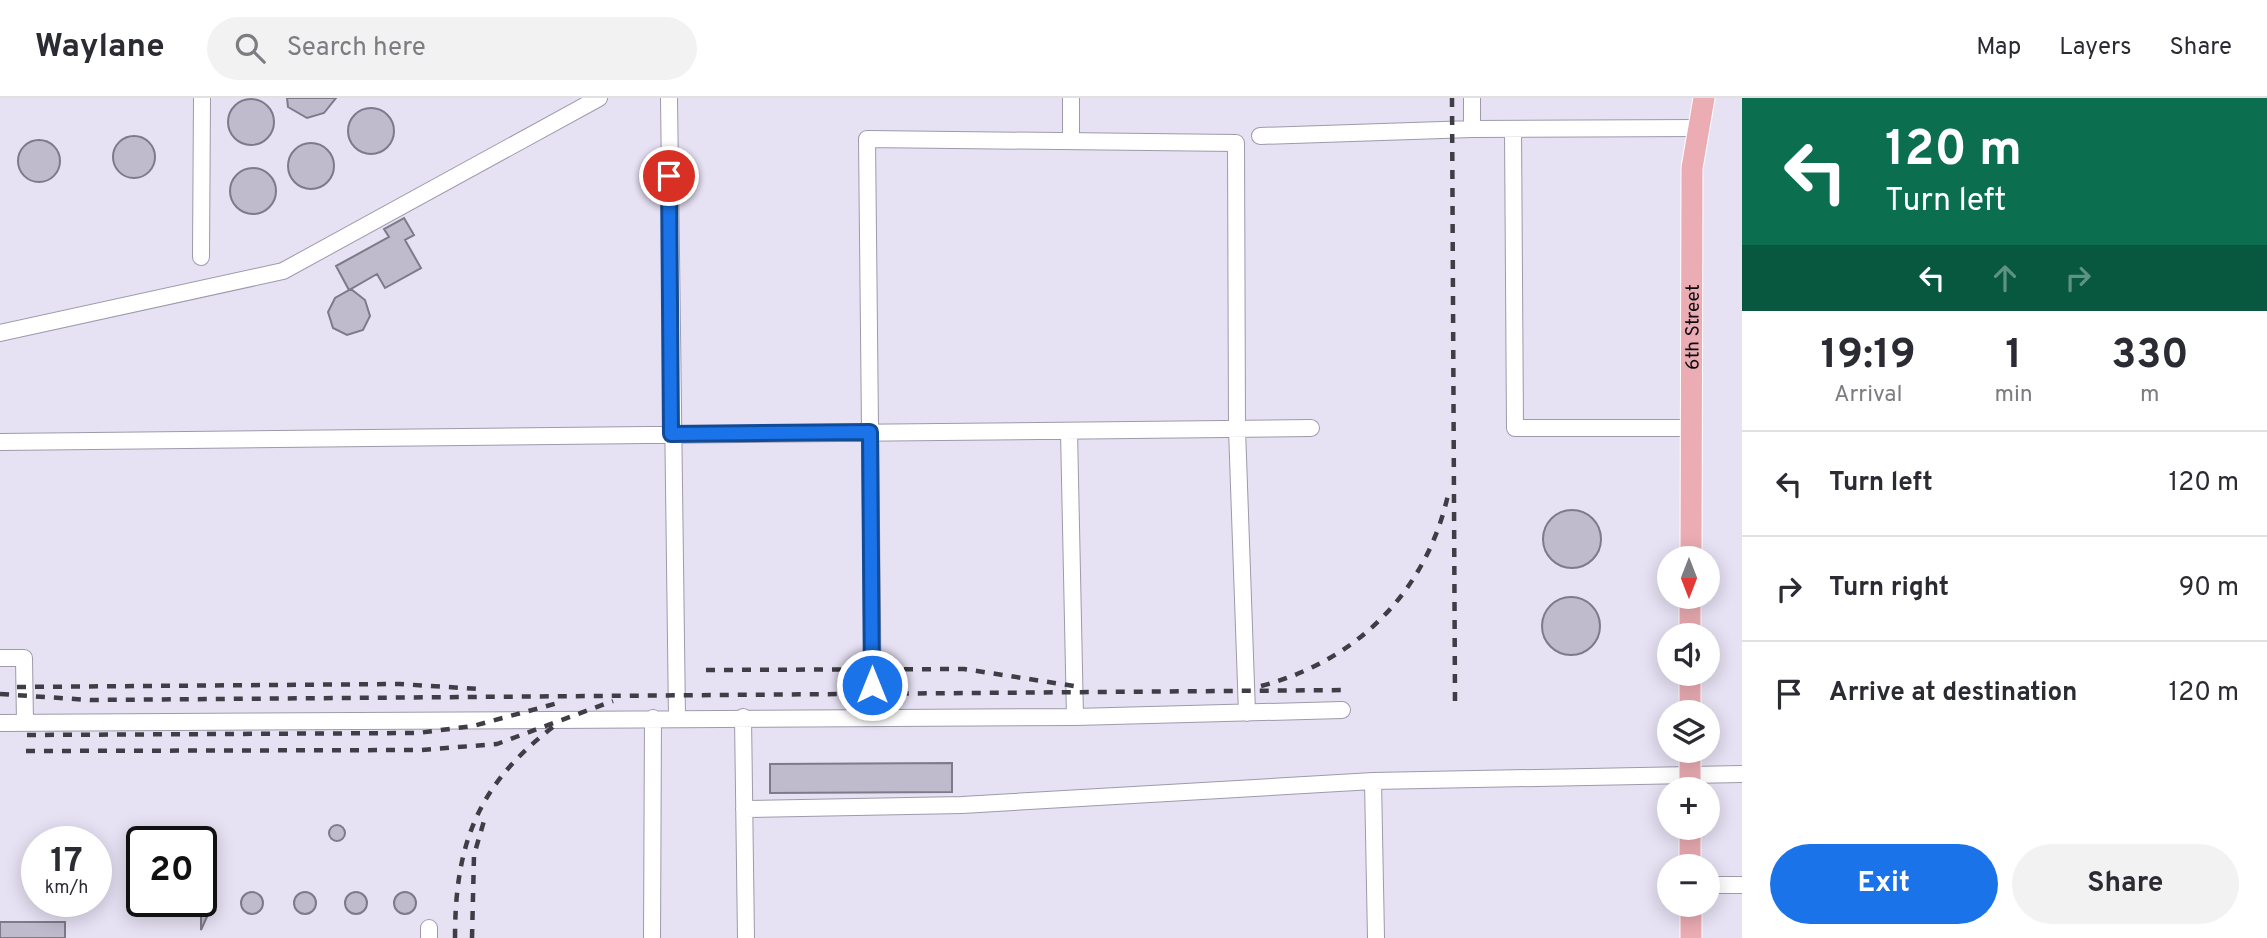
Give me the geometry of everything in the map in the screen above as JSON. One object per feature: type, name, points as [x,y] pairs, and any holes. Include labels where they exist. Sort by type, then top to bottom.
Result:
[{"type":"main road","name":"6th Street","points":[[1691,546],[1692,168],[1704,98]]},
{"type":"main road","points":[[1691,917],[1691,938]]},
{"type":"street","points":[[201,257],[202,98]]},
{"type":"street","points":[[0,333],[283,271],[599,98]]},
{"type":"street","points":[[668,98],[677,718]]},
{"type":"street","points":[[1071,98],[1071,141]]},
{"type":"street","points":[[1472,98],[1472,130]]},
{"type":"street","points":[[1260,136],[1513,129],[1699,128]]},
{"type":"street","points":[[1513,129],[1515,428],[1691,428]]},
{"type":"street","points":[[873,717],[867,139],[1236,143],[1237,429],[1247,713]]},
{"type":"street","points":[[0,442],[1311,428]]},
{"type":"street","points":[[1069,431],[1075,717]]},
{"type":"street","points":[[0,658],[24,658],[25,723]]},
{"type":"street","points":[[0,723],[1075,717],[1342,710]]},
{"type":"street","points":[[743,717],[746,938]]},
{"type":"street","points":[[652,938],[653,718]]},
{"type":"street","points":[[1720,777],[1742,774]]},
{"type":"street","points":[[744,809],[962,805],[1373,781],[1657,782]]},
{"type":"street","points":[[1373,781],[1376,938]]},
{"type":"street","points":[[1720,885],[1742,885]]},
{"type":"building","points":[[287,98],[336,98],[324,113],[307,118],[288,107]]},
{"type":"building","points":[[251,99],[267,106],[274,122],[267,138],[251,145],[235,138],[228,122],[235,106]]},
{"type":"building","points":[[371,108],[387,115],[394,131],[387,147],[371,154],[355,147],[348,131],[355,115]]},
{"type":"building","points":[[134,136],[149,142],[155,157],[149,172],[134,178],[119,172],[113,157],[119,142]]},
{"type":"building","points":[[39,140],[54,146],[60,161],[54,176],[39,182],[24,176],[18,161],[24,146]]},
{"type":"building","points":[[311,143],[327,150],[334,166],[327,182],[311,189],[295,182],[288,166],[295,150]]},
{"type":"building","points":[[253,168],[269,175],[276,191],[269,207],[253,214],[237,207],[230,191],[237,175]]},
{"type":"building","points":[[404,218],[414,235],[405,240],[421,268],[385,288],[377,274],[349,290],[336,266],[389,237],[384,229]]},
{"type":"building","points":[[351,289],[365,300],[370,316],[363,330],[347,335],[333,328],[328,312],[335,298]]},
{"type":"building","points":[[1572,510],[1583,512],[1596,523],[1601,539],[1599,550],[1588,563],[1572,568],[1561,566],[1548,555],[1543,539],[1545,528],[1556,515]]},
{"type":"building","points":[[1571,597],[1582,599],[1595,610],[1600,626],[1598,637],[1587,650],[1571,655],[1560,653],[1547,642],[1542,626],[1544,615],[1555,602]]},
{"type":"building","points":[[952,763],[952,792],[770,793],[770,764]]},
{"type":"building","points":[[334,825],[340,825],[345,833],[343,839],[334,841],[329,836],[329,830]]},
{"type":"building","points":[[252,892],[260,895],[263,903],[260,911],[252,914],[244,911],[241,903],[244,895]]},
{"type":"building","points":[[305,892],[313,895],[316,903],[313,911],[305,914],[297,911],[294,903],[297,895]]},
{"type":"building","points":[[356,892],[364,895],[367,903],[364,911],[356,914],[348,911],[345,903],[348,895]]},
{"type":"building","points":[[405,892],[413,895],[416,903],[413,911],[405,914],[397,911],[394,903],[397,895]]},
{"type":"building","points":[[201,917],[207,917],[201,930]]},
{"type":"building","points":[[0,922],[65,922],[65,938],[0,938]]},
{"type":"railway","points":[[1452,98],[1455,701]]},
{"type":"railway","points":[[1261,686],[1296,675],[1328,659],[1357,640],[1382,618],[1423,562],[1438,530],[1448,495]]},
{"type":"railway","points":[[706,670],[964,669],[1074,686]]},
{"type":"railway","points":[[17,687],[399,684],[479,689]]},
{"type":"railway","points":[[0,694],[90,700],[1349,690]]},
{"type":"railway","points":[[26,751],[421,750],[497,744],[613,701]]},
{"type":"railway","points":[[27,735],[418,733],[473,726],[558,703]]},
{"type":"railway","points":[[455,938],[460,874],[476,819],[506,771],[553,727]]},
{"type":"railway","points":[[472,938],[474,855],[486,814]]},
{"type":"route","points":[[669,176],[671,434],[870,432],[872,685]]}]
